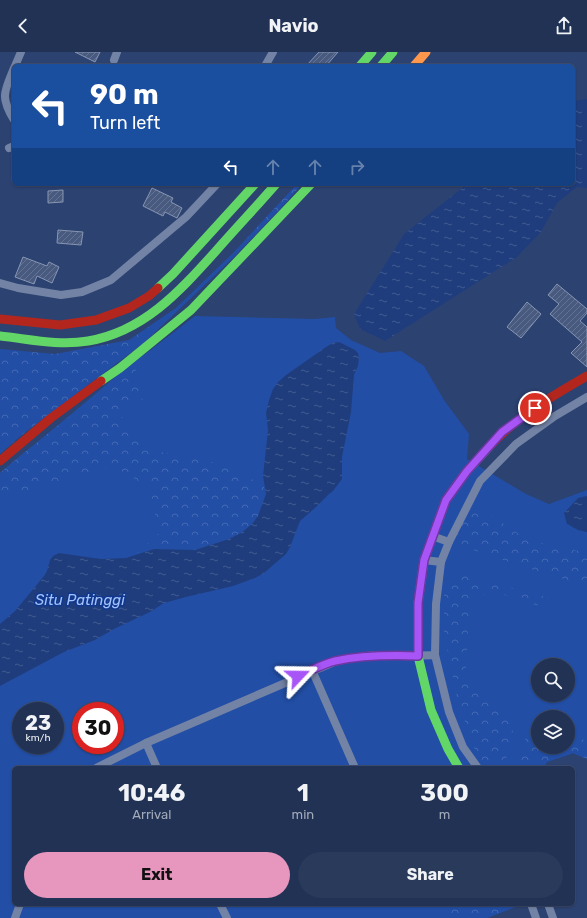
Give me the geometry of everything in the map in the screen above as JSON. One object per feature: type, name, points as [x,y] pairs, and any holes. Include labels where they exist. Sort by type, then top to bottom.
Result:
[{"type":"main road","points":[[362,64],[372,52]]},
{"type":"main road","points":[[383,64],[393,52]]},
{"type":"main road","points":[[416,64],[426,52]]},
{"type":"main road","points":[[0,319],[60,325],[96,320],[129,308],[149,296],[173,274],[253,186]]},
{"type":"main road","points":[[0,336],[57,342],[88,341],[114,335],[139,324],[159,310],[182,289],[274,186]]},
{"type":"main road","points":[[0,461],[51,418],[120,368],[191,310],[309,186]]},
{"type":"main road","points":[[458,766],[448,750],[431,710],[418,656],[418,603],[424,560],[446,500],[467,471],[502,432],[549,398],[587,376]]},
{"type":"street","points":[[15,64],[21,52]]},
{"type":"street","points":[[264,52],[272,52],[266,64]]},
{"type":"street","points":[[12,72],[2,96],[3,104],[12,117]]},
{"type":"street","points":[[0,283],[18,288],[61,295],[82,292],[111,280],[186,217],[215,186]]},
{"type":"street","points":[[477,766],[463,747],[449,712],[435,655],[436,604],[441,562],[449,542],[480,481],[516,444],[555,416],[587,397]]},
{"type":"street","points":[[432,536],[449,542]]},
{"type":"street","points":[[424,560],[441,562]]},
{"type":"street","points":[[100,766],[146,743],[312,670],[334,662],[361,656],[435,655]]},
{"type":"street","points":[[312,670],[354,766]]},
{"type":"street","points":[[146,743],[156,766]]},
{"type":"street","points":[[15,918],[19,906]]},
{"type":"street","points":[[221,906],[227,918]]},
{"type":"street","points":[[532,906],[536,918]]},
{"type":"street","points":[[549,906],[553,918]]},
{"type":"green space","points":[[295,186],[300,186],[235,256],[145,342],[23,434],[0,454],[0,349],[55,354],[129,340],[176,308],[233,253]]},
{"type":"green space","points":[[195,316],[315,319],[335,317],[336,328],[351,340],[380,353],[401,351],[424,366],[444,400],[469,434],[467,459],[526,494],[549,504],[587,490],[587,759],[575,754],[575,710],[531,710],[531,754],[570,754],[547,762],[545,766],[12,766],[12,906],[517,906],[487,918],[0,918],[0,473],[128,367]]},
{"type":"green space","points":[[145,351],[132,378],[138,386],[143,401],[120,413],[135,440],[160,452],[210,461],[263,484],[266,494],[258,516],[252,524],[241,533],[229,539],[195,550],[164,549],[134,556],[159,533],[150,488],[113,466],[0,499],[0,473],[76,411]]},
{"type":"green space","points":[[468,505],[495,518],[528,540],[587,553],[587,585],[549,575],[449,542]]},
{"type":"green space","points":[[463,575],[549,598],[536,606],[525,598],[491,593],[476,597],[470,609],[466,668],[479,693],[515,722],[504,766],[486,766],[475,750],[457,698],[444,633],[444,590],[450,580]]},
{"type":"green space","points":[[531,725],[531,754],[570,754],[547,762],[543,766],[517,766]]},
{"type":"green space","points":[[575,734],[587,742],[587,759],[575,754]]},
{"type":"green space","points":[[448,906],[517,906],[487,918],[443,918]]},
{"type":"water","points":[[587,99],[587,188],[577,187],[557,203],[541,232],[517,257],[385,341],[360,329],[354,314],[404,234],[464,186],[575,186],[575,101]]},
{"type":"water","name":"Situ Patinggi","points":[[339,342],[355,350],[358,353],[359,358],[358,366],[354,375],[351,412],[342,457],[342,479],[333,491],[300,521],[286,554],[264,573],[255,578],[233,586],[164,603],[150,612],[95,640],[64,652],[0,686],[0,624],[15,611],[44,576],[53,556],[59,553],[101,559],[126,558],[154,549],[195,550],[229,539],[241,533],[252,524],[258,516],[266,494],[263,476],[268,430],[266,413],[273,389],[286,375],[326,347],[333,343]]},
{"type":"water","points":[[587,496],[587,532],[578,530],[567,524],[564,513],[578,498]]},
{"type":"building","points":[[75,52],[100,52],[95,62]]},
{"type":"building","points":[[319,52],[338,52],[328,64],[308,64]]},
{"type":"building","points":[[152,188],[173,198],[171,202],[182,208],[177,218],[165,212],[163,216],[143,206]]},
{"type":"building","points":[[63,190],[63,202],[48,203],[48,191]]},
{"type":"building","points":[[58,230],[83,232],[81,245],[57,243]]},
{"type":"building","points":[[23,257],[47,266],[49,262],[59,267],[52,283],[37,276],[34,284],[15,277]]},
{"type":"building","points":[[557,284],[587,309],[587,313],[580,321],[587,327],[587,367],[571,353],[582,342],[550,314],[559,304],[548,295]]},
{"type":"building","points":[[527,302],[541,314],[521,338],[507,327]]},
{"type":"traffic: fast","points":[[362,64],[372,52]]},
{"type":"traffic: fast","points":[[383,64],[393,52]]},
{"type":"traffic: fast","points":[[158,288],[173,274],[253,186]]},
{"type":"traffic: fast","points":[[0,336],[44,342],[66,343],[88,341],[108,336],[126,329],[159,308],[188,282],[274,186]]},
{"type":"traffic: fast","points":[[101,381],[120,368],[191,310],[309,186]]},
{"type":"traffic: fast","points":[[458,766],[448,749],[431,710],[418,656],[418,603],[424,560],[446,500],[467,471],[489,447]]},
{"type":"traffic: slow","points":[[416,64],[426,52]]},
{"type":"traffic: jam","points":[[0,319],[60,325],[96,320],[129,308],[149,296],[158,288]]},
{"type":"traffic: jam","points":[[489,447],[523,417],[548,399],[587,376]]},
{"type":"traffic: jam","points":[[0,461],[51,418],[101,381]]},
{"type":"route","points":[[298,676],[334,662],[361,656],[418,656],[418,603],[424,560],[446,500],[467,471],[502,432],[535,408]]}]
